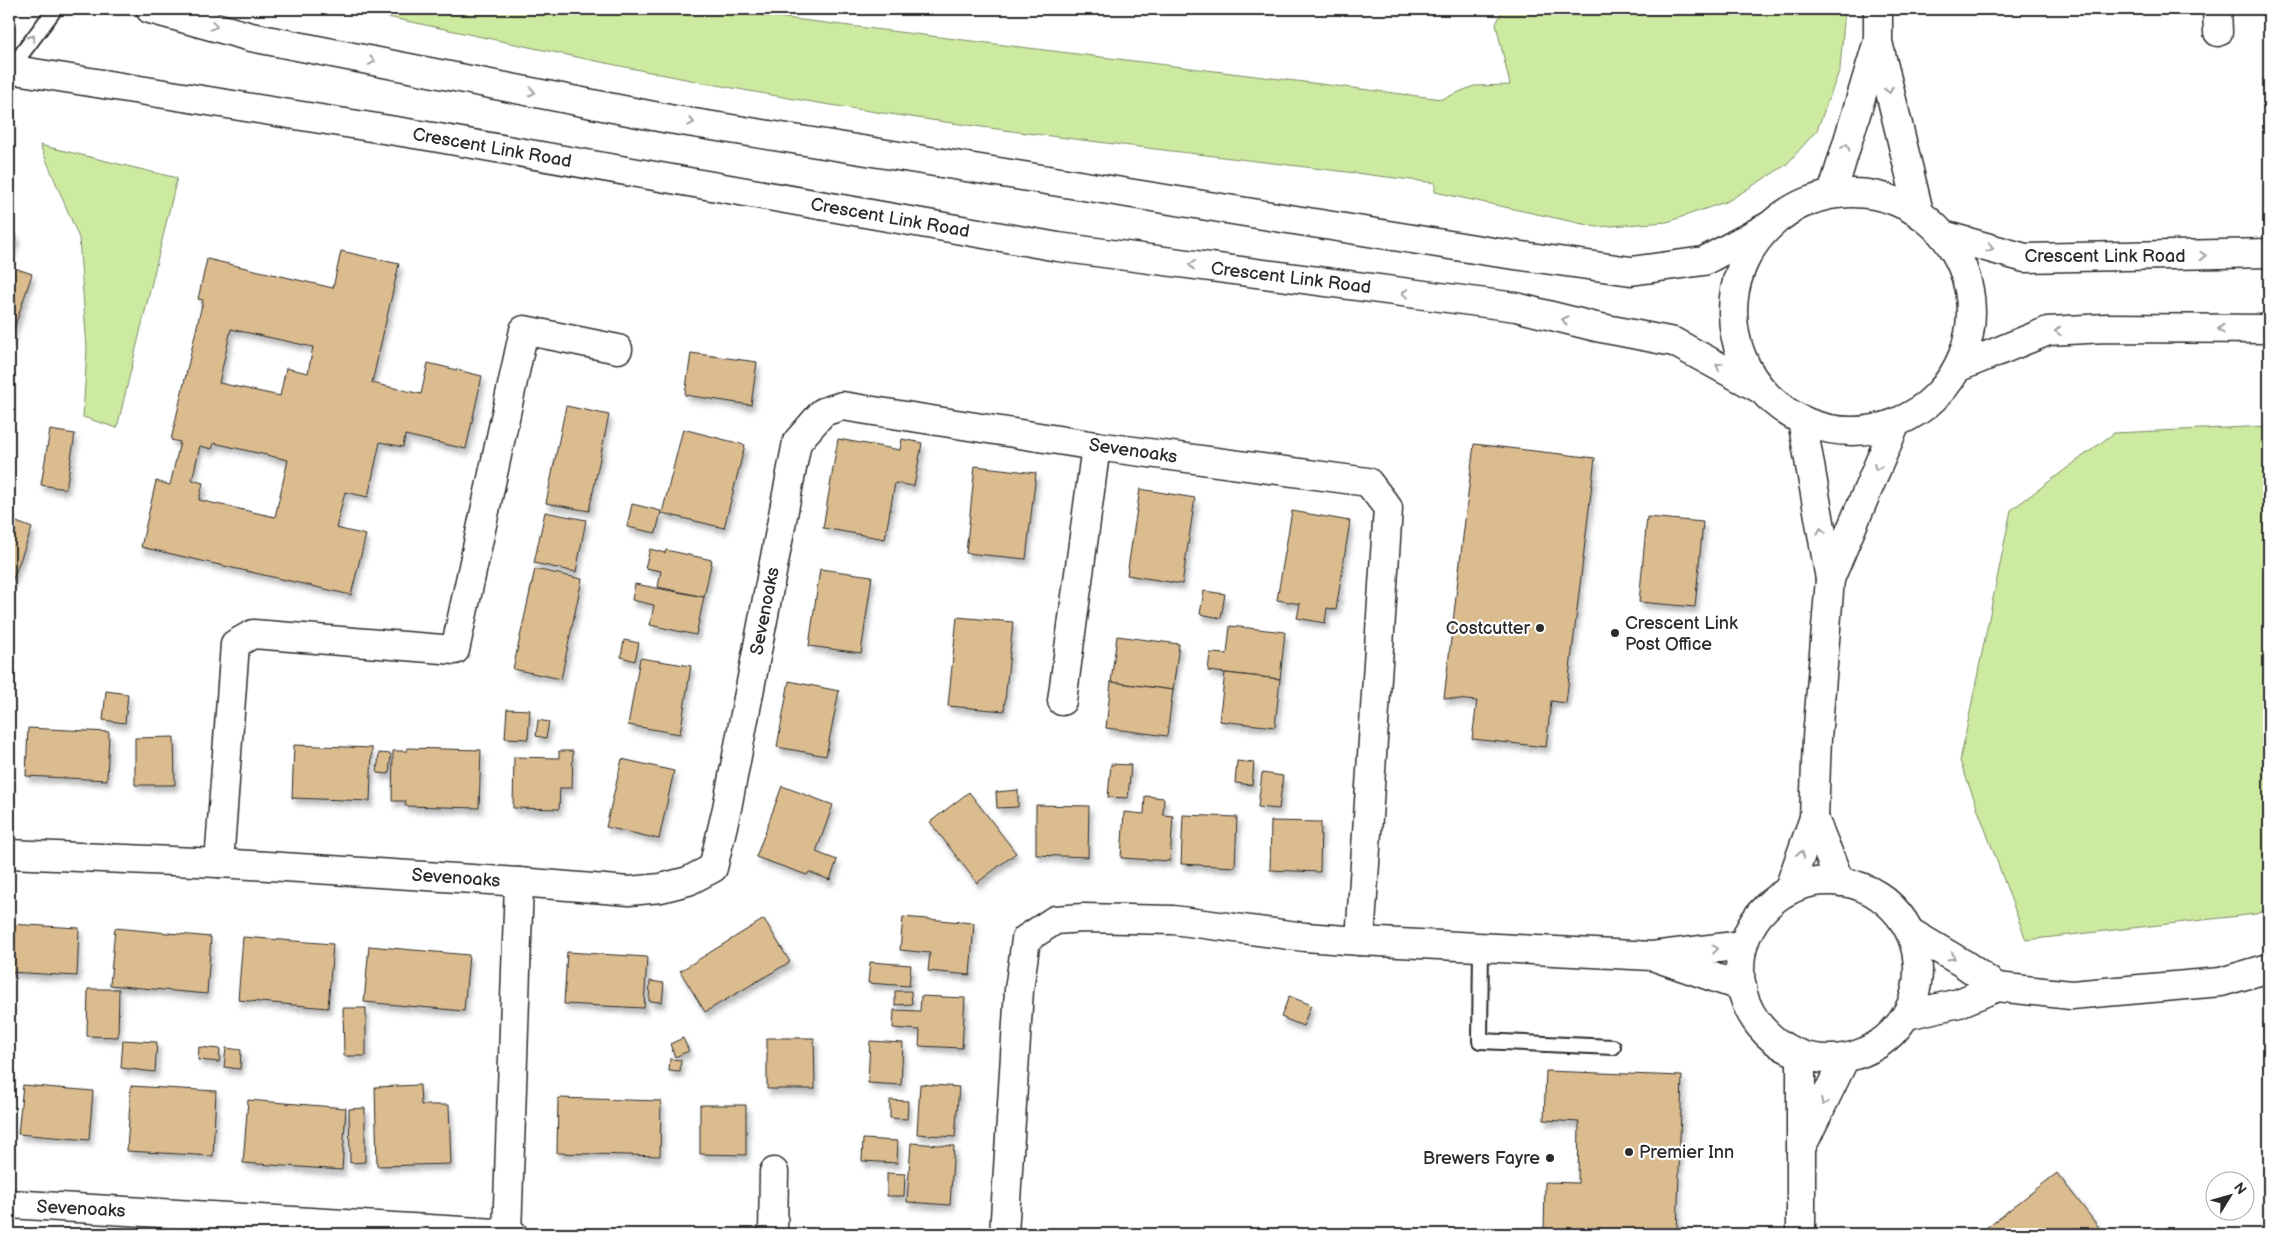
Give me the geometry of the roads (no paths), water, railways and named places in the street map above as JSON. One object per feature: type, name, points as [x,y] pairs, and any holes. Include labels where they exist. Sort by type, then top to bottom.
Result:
[{"type":"main road","points":[[150,9],[251,37],[669,119],[1493,252],[1631,271],[1704,261],[1768,226],[1798,205],[1832,194],[1861,192],[1890,198],[1919,212],[1943,235],[1962,265],[1971,299],[1969,335],[1957,368],[1941,391],[1921,410],[1896,423],[1865,430],[1833,429],[1802,420],[1780,407],[1762,390],[1743,359],[1733,324],[1734,289],[1747,255],[1768,226]]},
{"type":"main road","points":[[1878,9],[1878,42],[1919,212]]},
{"type":"main road","points":[[1832,194],[1878,42]]},
{"type":"main road","name":"Crescent Link Road","points":[[9,70],[433,137],[1058,248],[1516,307],[1596,327],[1674,342],[1762,390]]},
{"type":"main road","name":"Crescent Link Road","points":[[1943,235],[2024,258],[2269,253]]},
{"type":"main road","points":[[1957,368],[2048,331],[2106,328],[2269,329]]},
{"type":"main road","points":[[219,863],[235,644],[253,634],[455,650],[524,330],[618,349]]},
{"type":"main road","name":"Sevenoaks","points":[[9,854],[219,863],[629,891],[661,888],[688,882],[714,868],[798,442],[824,412],[842,406],[1096,446],[1368,482],[1388,508],[1360,941]]},
{"type":"main road","points":[[1788,891],[1814,818],[1817,738],[1830,579],[1802,420]]},
{"type":"main road","points":[[1830,579],[1896,423]]},
{"type":"main road","points":[[1062,701],[1096,446]]},
{"type":"main road","points":[[1814,818],[1840,882]]},
{"type":"main road","points":[[507,1234],[519,882]]},
{"type":"main road","points":[[1840,882],[1869,890],[1893,908],[1910,932],[1918,961],[1916,990],[1907,1015],[1891,1035],[1870,1050],[1845,1058],[1823,1060],[1801,1055],[1780,1045],[1762,1029],[1749,1010],[1742,987],[1740,966],[1743,945],[1753,923],[1763,911],[1788,891],[1810,883],[1840,882]]},
{"type":"main road","points":[[1004,1234],[1019,990],[1026,939],[1055,920],[1083,918],[1173,920],[1305,937],[1652,956],[1743,945]]},
{"type":"main road","points":[[1910,932],[1964,964],[1997,987],[2071,995],[2220,982],[2269,968]]},
{"type":"main road","points":[[1652,956],[1742,987]]},
{"type":"main road","points":[[1907,1015],[1959,1003],[1997,987]]},
{"type":"main road","points":[[1801,1055],[1803,1146],[1801,1234]]},
{"type":"main road","points":[[1803,1146],[1845,1058]]},
{"type":"main road","points":[[773,1234],[774,1172]]},
{"type":"main road","name":"Sevenoaks","points":[[9,1204],[362,1230],[512,1234]]},
{"type":"lane","points":[[9,70],[55,9]]},
{"type":"lane","points":[[1481,947],[1480,1041],[1614,1047]]},
{"type":"place","name":"Costcutter","points":[[1540,628]]},
{"type":"place","name":"Crescent Link Post Office","points":[[1615,633]]},
{"type":"place","name":"Premier Inn","points":[[1629,1152]]},
{"type":"place","name":"Brewers Fayre","points":[[1550,1158]]}]
